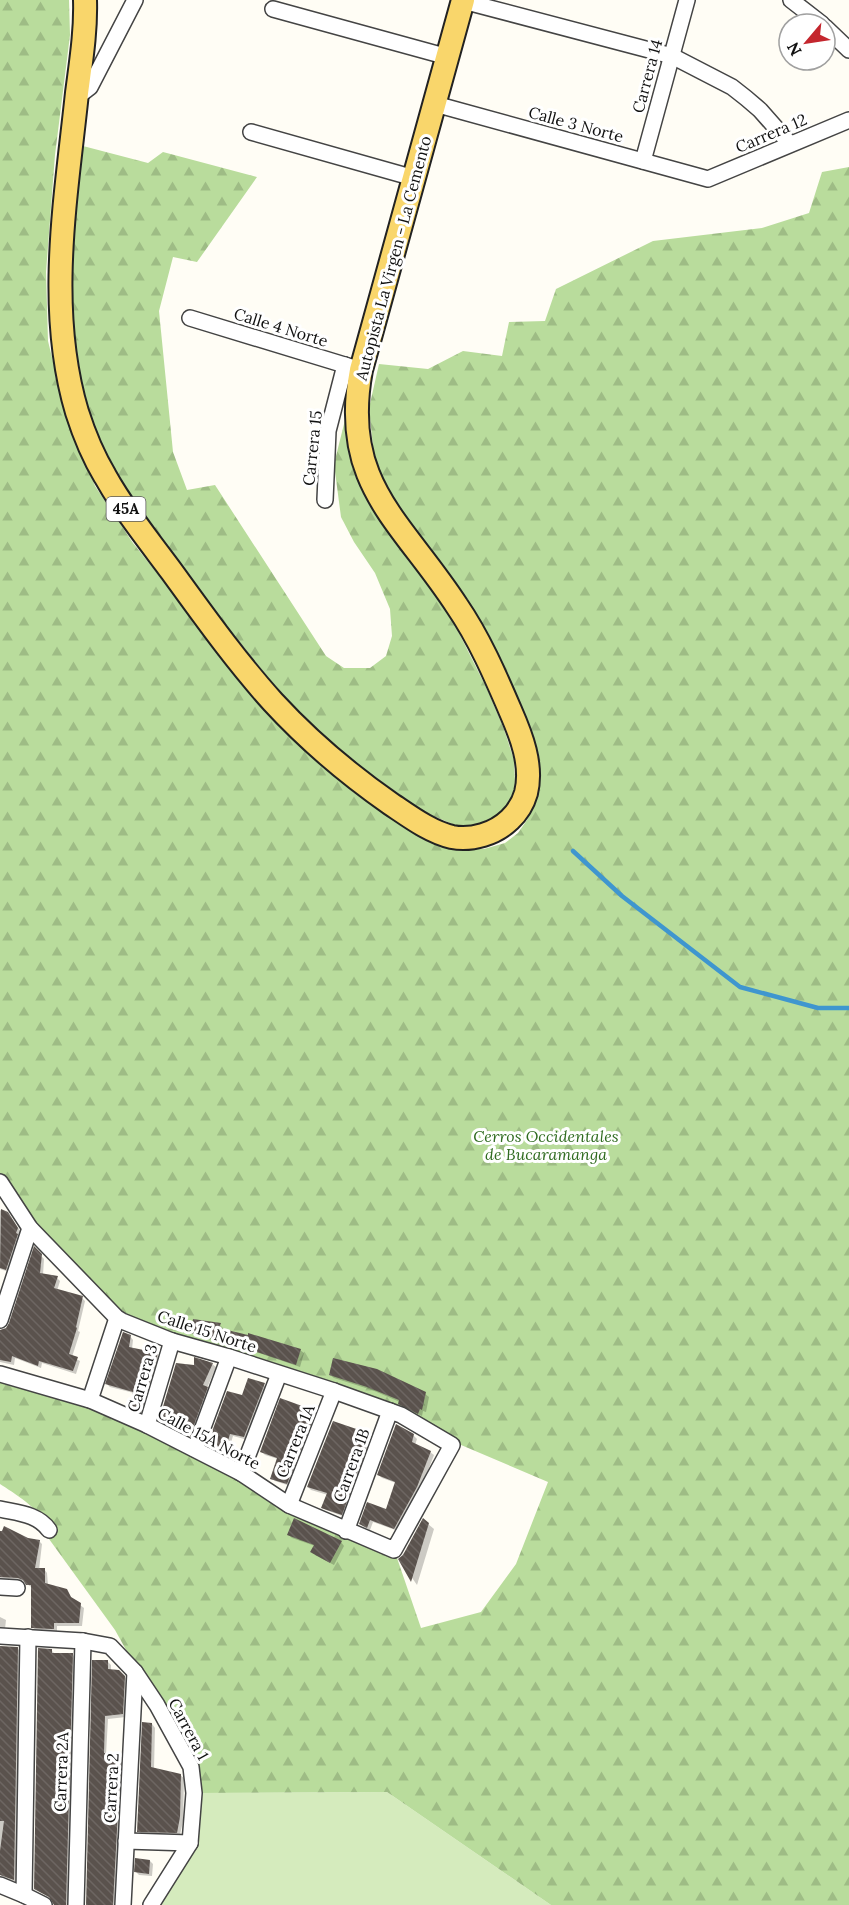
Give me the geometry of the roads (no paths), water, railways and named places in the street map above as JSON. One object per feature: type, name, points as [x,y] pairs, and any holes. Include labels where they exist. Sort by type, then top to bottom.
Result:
[{"type":"main road","name":"Autopista La Virgen - La Cemento","points":[[85,0],[85,25],[62,250],[62,329],[69,378],[77,412],[90,448],[106,479],[128,512],[202,613],[265,693],[298,728],[351,775],[406,815],[433,830],[454,837],[474,838],[490,833],[505,824],[518,812],[526,793],[528,769],[524,750],[503,694],[469,625],[452,597],[387,510],[370,481],[362,460],[353,368],[414,178],[463,1]]},
{"type":"street","points":[[77,97],[90,87],[135,0]]},
{"type":"street","name":"Carrera 14","points":[[643,161],[687,0]]},
{"type":"street","points":[[791,0],[807,12]]},
{"type":"street","points":[[463,1],[672,56],[732,87],[760,110],[790,144]]},
{"type":"street","points":[[273,9],[448,57]]},
{"type":"street","points":[[837,38],[849,50]]},
{"type":"street","name":"Calle 3 Norte","points":[[435,104],[708,179]]},
{"type":"street","name":"Carrera 12","points":[[708,179],[849,120]]},
{"type":"street","points":[[251,132],[414,178]]},
{"type":"street","name":"Calle 4 Norte","points":[[190,318],[353,368]]},
{"type":"street","name":"Carrera 15","points":[[324,500],[328,431],[353,368]]},
{"type":"street","name":"Calle 15 Norte","points":[[0,1182],[30,1228],[117,1318],[172,1341],[229,1356],[390,1411],[418,1424],[452,1445],[394,1550]]},
{"type":"street","points":[[0,1320],[30,1228]]},
{"type":"street","points":[[90,1400],[117,1318]]},
{"type":"street","name":"Carrera 3","points":[[147,1425],[172,1341]]},
{"type":"street","points":[[195,1449],[229,1356]]},
{"type":"street","name":"Calle 15A Norte","points":[[0,1374],[90,1400],[147,1425],[241,1473],[289,1505],[394,1550]]},
{"type":"street","points":[[241,1473],[279,1374]]},
{"type":"street","name":"Carrera 1A","points":[[289,1505],[334,1391]]},
{"type":"street","name":"Carrera 1B","points":[[346,1531],[390,1411]]},
{"type":"street","points":[[0,1509],[33,1517],[43,1522],[49,1530]]},
{"type":"street","points":[[0,1587],[17,1588]]},
{"type":"street","name":"Carrera 1","points":[[0,1636],[28,1636],[110,1646],[135,1672],[157,1706],[191,1767],[194,1793],[190,1843],[151,1905]]},
{"type":"street","points":[[24,1895],[28,1636]]},
{"type":"street","name":"Carrera 2A","points":[[76,1905],[83,1641]]},
{"type":"street","name":"Carrera 2","points":[[123,1905],[135,1672]]},
{"type":"street","points":[[126,1841],[190,1843]]},
{"type":"street","points":[[0,1885],[44,1905]]},
{"type":"waterway","points":[[573,851],[622,896],[740,987],[818,1008],[849,1008]]},
{"type":"park label","name":"Cerros Occidentales de Bucaramanga","points":[[546,1145]]}]
